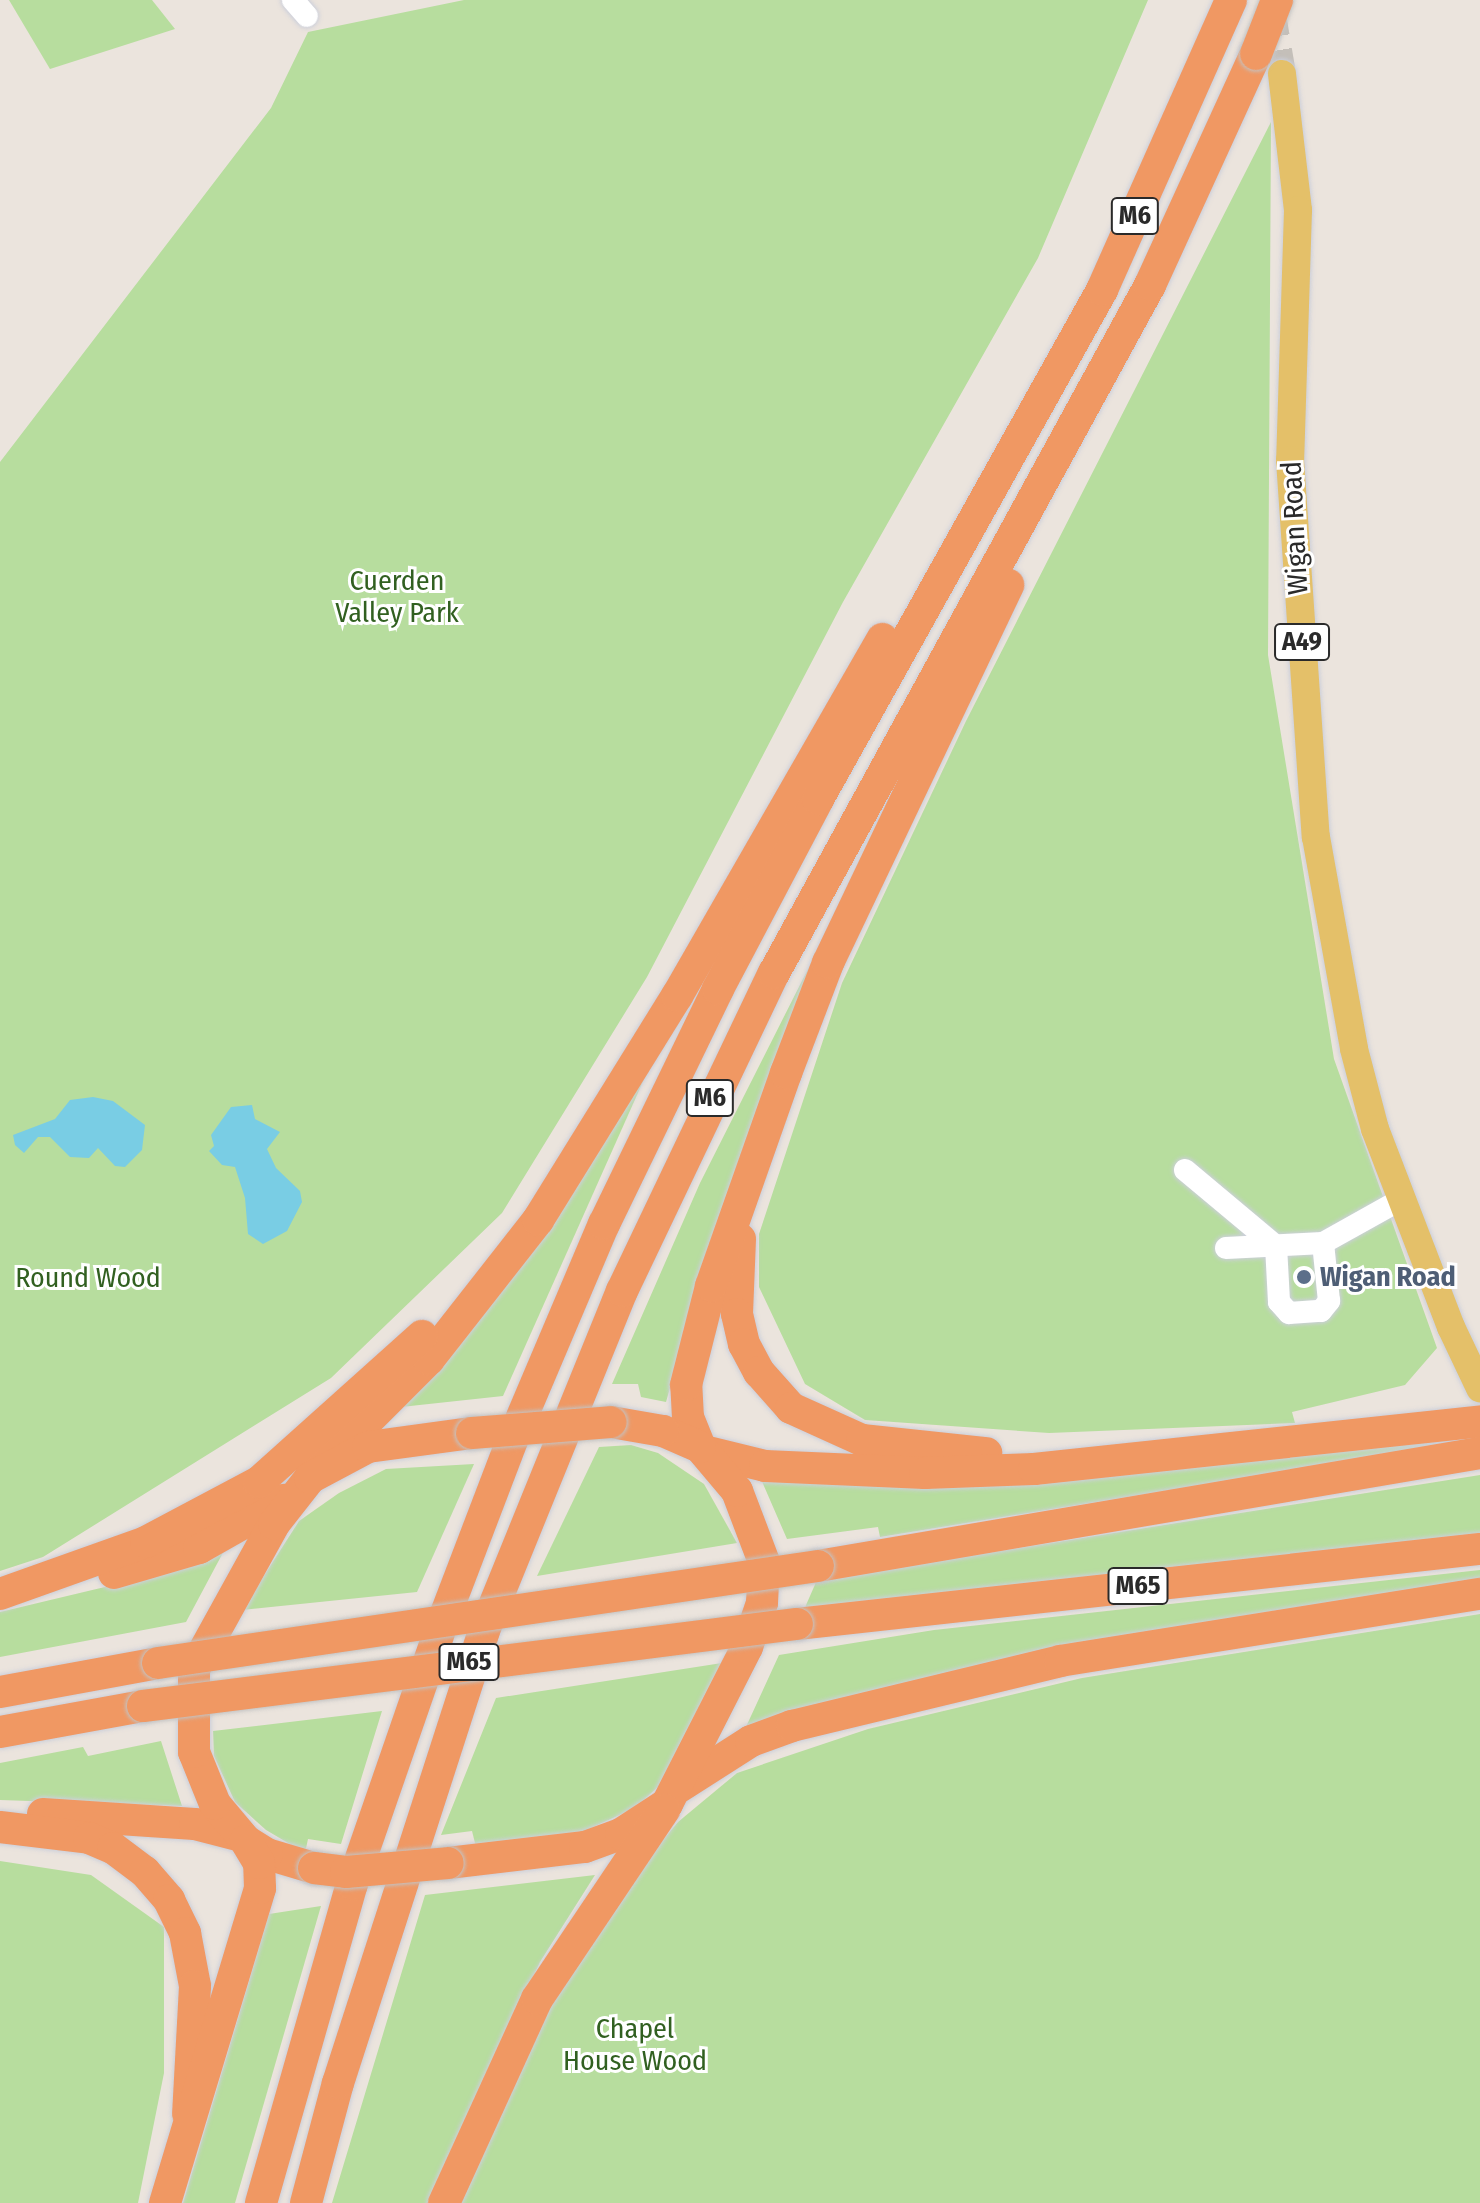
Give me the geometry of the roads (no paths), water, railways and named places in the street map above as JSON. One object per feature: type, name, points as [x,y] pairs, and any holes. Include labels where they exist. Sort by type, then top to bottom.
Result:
[{"type":"highway","name":"M6","points":[[261,2203],[352,1884],[445,1616],[513,1438],[604,1224],[718,989],[1102,290],[1231,0]]},
{"type":"highway","name":"M6","points":[[306,2203],[347,2054],[483,1633],[627,1278],[781,959],[1150,285],[1256,54],[1277,0]]},
{"type":"highway","points":[[444,2203],[537,1999],[673,1795],[718,1713],[762,1603],[764,1562],[757,1533],[737,1491],[702,1449],[688,1418],[686,1385],[711,1286],[828,963],[1150,285]]},
{"type":"highway","points":[[165,2203],[188,2114],[260,1888],[259,1863],[244,1838],[215,1804],[198,1768],[191,1727],[192,1676],[232,1595],[302,1485],[388,1404],[471,1308],[538,1220],[588,1141],[951,523],[1025,426]]},
{"type":"highway","points":[[0,1594],[44,1581],[86,1561],[146,1542],[259,1482],[423,1335],[588,1141]]},
{"type":"highway","points":[[744,1192],[737,1314],[744,1344],[759,1372],[791,1408],[833,1432],[909,1447],[1134,1458]]},
{"type":"highway","points":[[44,1581],[107,1575],[199,1548],[368,1447],[472,1433],[611,1422],[663,1431],[702,1449],[765,1466],[822,1471],[1034,1469],[1476,1421]]},
{"type":"highway","name":"M65","points":[[0,1692],[158,1663],[818,1566],[1480,1453]]},
{"type":"highway","name":"M65","points":[[0,1732],[143,1706],[797,1624],[1480,1549]]},
{"type":"highway","points":[[0,1815],[99,1815],[195,1824],[244,1838],[267,1854],[314,1868],[346,1872],[585,1847],[621,1834],[751,1741],[792,1726],[1060,1661],[1480,1594]]},
{"type":"highway","points":[[0,1827],[89,1838],[113,1848],[145,1872],[169,1900],[185,1933],[195,1986],[188,2114]]},
{"type":"main road","name":"Wigan Road","points":[[1282,74],[1298,210],[1290,460],[1316,837],[1354,1049],[1400,1200],[1480,1388]]},
{"type":"lane","points":[[1185,1170],[1276,1246],[1279,1302],[1289,1313],[1321,1311],[1329,1301],[1323,1243]]},
{"type":"lane","points":[[1226,1248],[1323,1243],[1400,1200]]},
{"type":"water","points":[[93,1097],[113,1101],[145,1125],[142,1150],[125,1167],[115,1166],[98,1148],[89,1158],[70,1157],[50,1137],[38,1137],[24,1153],[15,1145],[13,1135],[55,1119],[70,1100]]},
{"type":"water","points":[[252,1105],[255,1119],[280,1132],[267,1149],[276,1168],[300,1191],[302,1202],[287,1231],[263,1244],[248,1234],[245,1198],[235,1167],[222,1165],[209,1151],[214,1146],[211,1135],[231,1107]]},
{"type":"tunnel","points":[[1271,9],[1282,74]]},
{"type":"place","name":"Wigan Road","points":[[1304,1277]]},
{"type":"park label","name":"Cuerden Valley Park","points":[[397,597]]},
{"type":"park label","name":"Round Wood","points":[[88,1278]]},
{"type":"park label","name":"Chapel House Wood","points":[[635,2045]]}]
